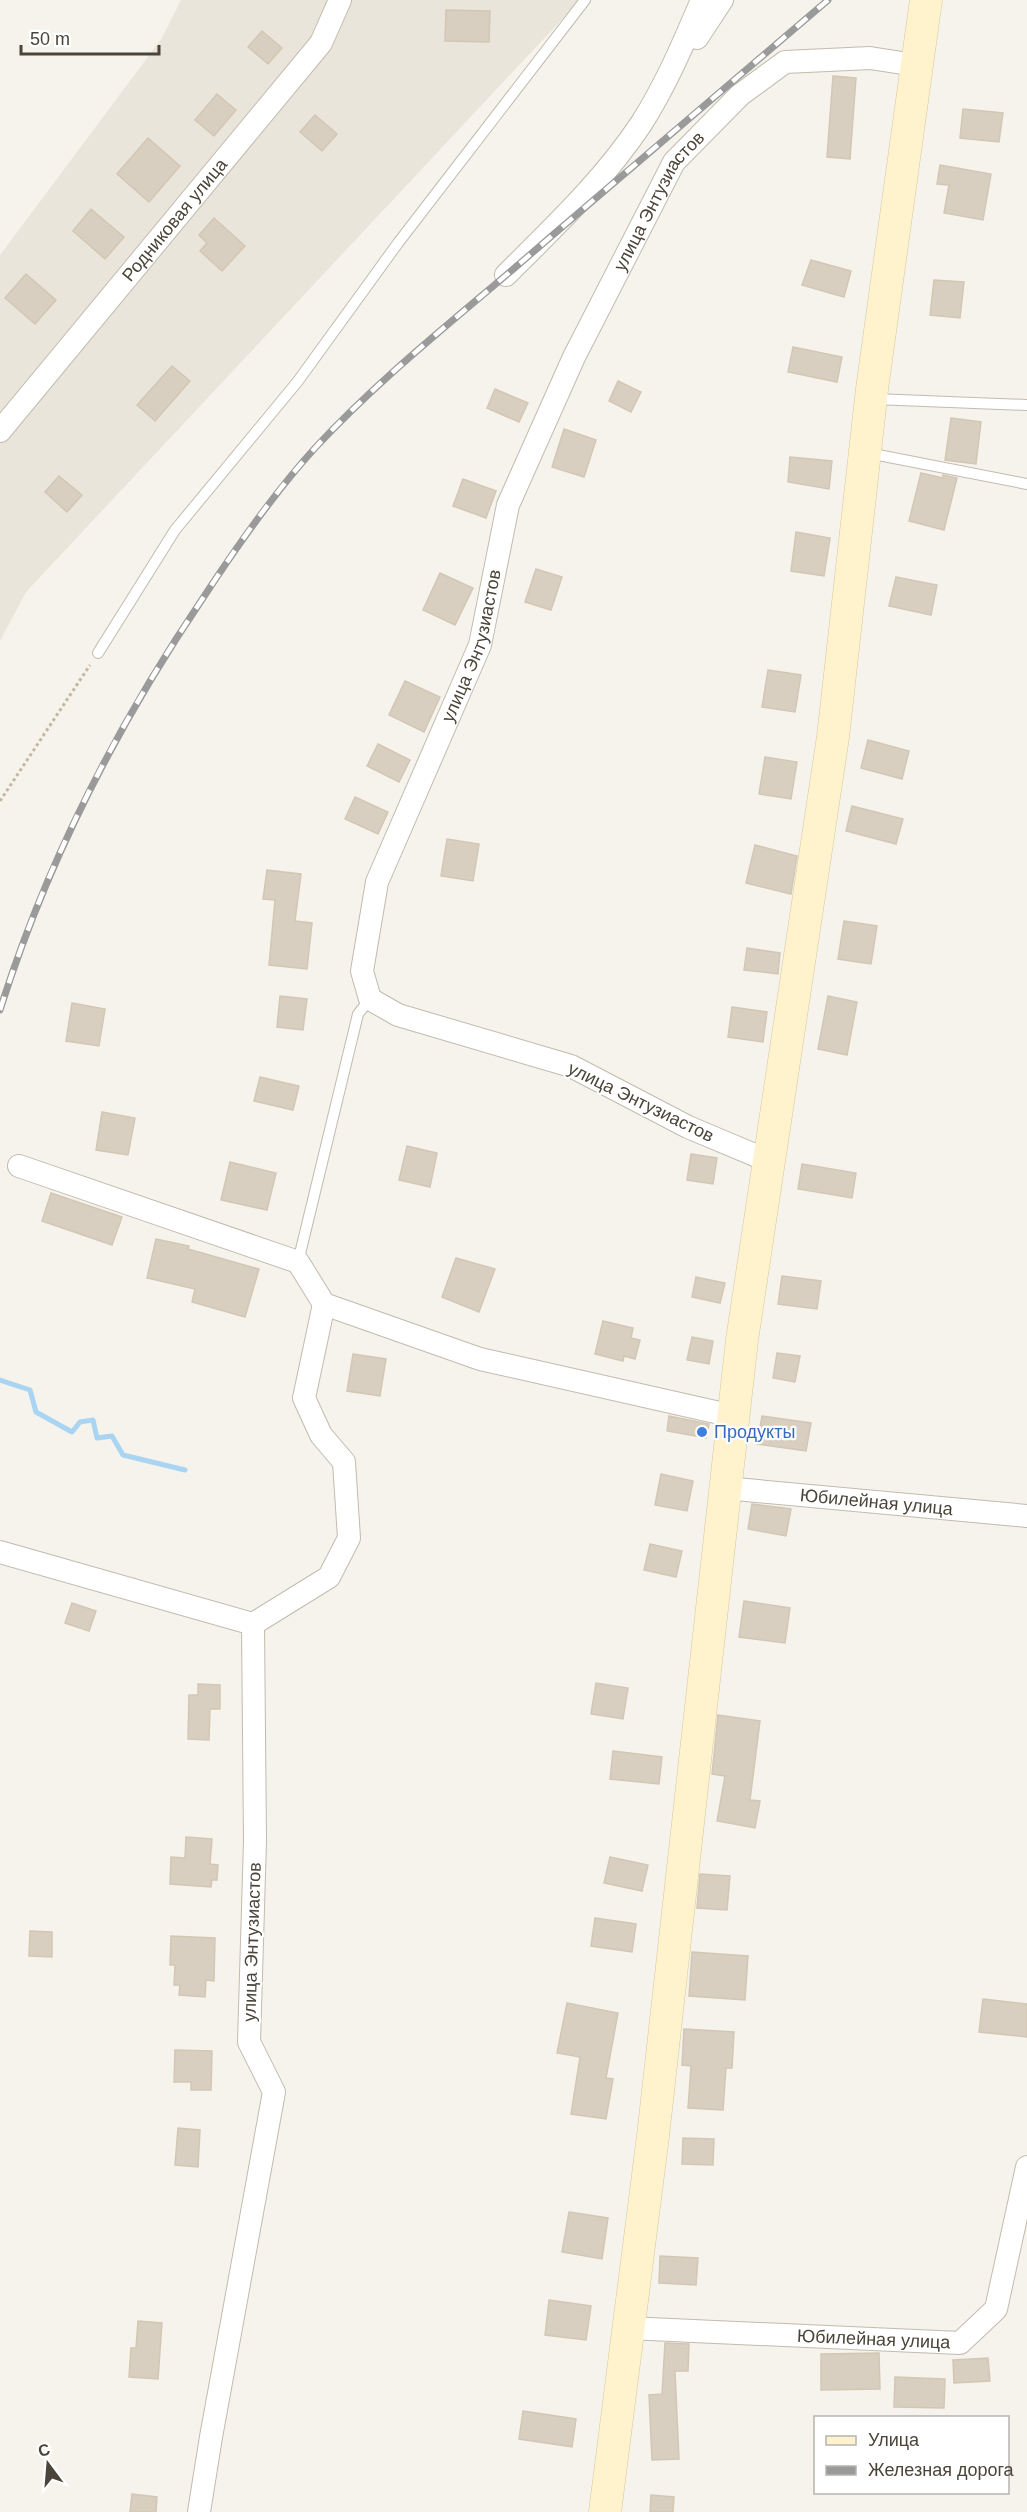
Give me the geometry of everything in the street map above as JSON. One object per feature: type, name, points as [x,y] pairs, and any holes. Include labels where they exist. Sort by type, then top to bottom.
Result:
[{"type":"street","name":"Родниковая улица","points":[[0,431],[321,43],[340,0]]},
{"type":"street","points":[[642,122],[671,70],[702,0]]},
{"type":"street","points":[[506,275],[592,188],[642,122],[722,0]]},
{"type":"street","points":[[604,2512],[653,2136],[742,1340],[833,737],[871,399],[915,65],[926,0]]},
{"type":"street","name":"улица Энтузиастов","points":[[769,1161],[688,1127],[571,1066],[398,1015],[370,999],[362,970],[377,882],[480,645],[508,505],[574,357],[674,162],[740,95],[785,62],[870,58],[915,65]]},
{"type":"street","points":[[19,1166],[298,1262],[324,1304],[480,1359],[733,1416]]},
{"type":"street","points":[[0,1552],[253,1624],[329,1577],[350,1538],[344,1462],[321,1435],[304,1398],[324,1304]]},
{"type":"street","name":"Юбилейная улица","points":[[725,1488],[1027,1516]]},
{"type":"street","name":"улица Энтузиастов","points":[[199,2512],[274,2092],[249,2042],[255,1841],[253,1624]]},
{"type":"street","name":"Юбилейная улица","points":[[628,2328],[960,2343],[996,2309],[1027,2167]]},
{"type":"lane","points":[[98,653],[175,530],[298,381],[398,243],[585,0]]},
{"type":"lane","points":[[871,399],[1027,405]]},
{"type":"lane","points":[[865,452],[1027,484]]},
{"type":"lane","points":[[298,1262],[358,1014],[370,999]]},
{"type":"path","points":[[0,801],[98,653]]},
{"type":"shaded area","points":[[181,0],[580,0],[26,592],[0,641],[0,255],[162,38]]},
{"type":"building","points":[[446,10],[490,11],[489,42],[445,41]]},
{"type":"building","points":[[262,31],[282,48],[268,64],[248,47]]},
{"type":"building","points":[[833,76],[856,78],[850,159],[827,157]]},
{"type":"building","points":[[217,94],[236,110],[214,136],[195,120]]},
{"type":"building","points":[[963,109],[1003,113],[999,142],[960,138]]},
{"type":"building","points":[[315,115],[337,134],[322,151],[300,132]]},
{"type":"building","points":[[148,138],[180,166],[149,202],[117,174]]},
{"type":"building","points":[[940,165],[991,174],[983,220],[944,213],[949,185],[937,184]]},
{"type":"building","points":[[91,209],[124,237],[105,259],[73,231]]},
{"type":"building","points":[[214,218],[245,246],[222,271],[200,251],[207,243],[199,235]]},
{"type":"building","points":[[811,260],[851,271],[844,297],[802,285]]},
{"type":"building","points":[[26,274],[56,300],[35,324],[5,298]]},
{"type":"building","points":[[934,280],[964,282],[960,318],[930,315]]},
{"type":"building","points":[[793,347],[842,357],[837,382],[788,372]]},
{"type":"building","points":[[172,366],[190,381],[155,421],[137,405]]},
{"type":"building","points":[[618,381],[641,392],[631,412],[609,401]]},
{"type":"building","points":[[495,389],[528,403],[519,422],[487,408]]},
{"type":"building","points":[[951,418],[981,422],[976,464],[945,460]]},
{"type":"building","points":[[564,429],[596,440],[584,477],[552,467]]},
{"type":"building","points":[[790,457],[832,461],[829,489],[788,482]]},
{"type":"building","points":[[921,473],[943,478],[943,475],[957,478],[944,530],[909,521]]},
{"type":"building","points":[[59,476],[82,495],[67,512],[45,492]]},
{"type":"building","points":[[463,479],[496,491],[486,518],[453,506]]},
{"type":"building","points":[[796,532],[830,538],[824,576],[791,571]]},
{"type":"building","points":[[536,569],[562,577],[551,610],[525,602]]},
{"type":"building","points":[[440,573],[473,588],[455,625],[423,610]]},
{"type":"building","points":[[896,577],[937,585],[931,615],[889,606]]},
{"type":"building","points":[[768,670],[801,675],[795,712],[762,707]]},
{"type":"building","points":[[405,681],[440,697],[424,732],[389,715]]},
{"type":"building","points":[[868,740],[909,751],[902,779],[861,768]]},
{"type":"building","points":[[378,744],[410,760],[399,782],[367,766]]},
{"type":"building","points":[[765,757],[797,762],[791,799],[759,794]]},
{"type":"building","points":[[355,797],[388,812],[378,834],[345,819]]},
{"type":"building","points":[[852,806],[903,819],[896,844],[846,831]]},
{"type":"building","points":[[447,839],[479,844],[473,881],[441,876]]},
{"type":"building","points":[[755,845],[797,856],[791,894],[746,883]]},
{"type":"building","points":[[267,870],[301,874],[295,921],[312,923],[307,969],[269,965],[275,900],[263,899]]},
{"type":"building","points":[[844,921],[877,926],[871,964],[838,959]]},
{"type":"building","points":[[747,948],[780,953],[778,974],[744,970]]},
{"type":"building","points":[[280,996],[307,999],[303,1030],[277,1027]]},
{"type":"building","points":[[828,996],[857,1002],[847,1055],[818,1049]]},
{"type":"building","points":[[72,1003],[105,1009],[99,1046],[66,1041]]},
{"type":"building","points":[[732,1007],[767,1012],[763,1042],[728,1037]]},
{"type":"building","points":[[260,1077],[299,1086],[293,1110],[254,1101]]},
{"type":"building","points":[[102,1112],[135,1118],[128,1155],[96,1150]]},
{"type":"building","points":[[407,1146],[437,1153],[430,1187],[399,1180]]},
{"type":"building","points":[[691,1154],[717,1158],[713,1184],[687,1180]]},
{"type":"building","points":[[230,1162],[276,1173],[267,1210],[221,1200]]},
{"type":"building","points":[[802,1164],[856,1173],[852,1198],[798,1189]]},
{"type":"building","points":[[51,1193],[122,1217],[112,1245],[42,1221]]},
{"type":"building","points":[[156,1239],[189,1246],[188,1249],[259,1269],[245,1317],[192,1302],[195,1289],[147,1278]]},
{"type":"building","points":[[456,1258],[495,1269],[479,1312],[442,1297]]},
{"type":"building","points":[[782,1276],[821,1281],[817,1309],[778,1304]]},
{"type":"building","points":[[696,1277],[725,1283],[720,1303],[692,1297]]},
{"type":"building","points":[[603,1321],[633,1328],[631,1338],[640,1340],[635,1359],[624,1356],[623,1361],[595,1354]]},
{"type":"building","points":[[692,1337],[713,1341],[709,1364],[687,1360]]},
{"type":"building","points":[[777,1353],[800,1356],[795,1382],[773,1378]]},
{"type":"building","points":[[353,1354],[386,1359],[380,1396],[347,1391]]},
{"type":"building","points":[[669,1416],[709,1424],[706,1438],[667,1431]]},
{"type":"building","points":[[762,1416],[811,1423],[806,1451],[757,1444]]},
{"type":"building","points":[[661,1474],[693,1481],[687,1511],[655,1505]]},
{"type":"building","points":[[752,1504],[791,1509],[786,1536],[748,1529]]},
{"type":"building","points":[[650,1544],[682,1551],[676,1577],[644,1570]]},
{"type":"building","points":[[744,1601],[790,1608],[785,1643],[739,1637]]},
{"type":"building","points":[[72,1603],[96,1611],[89,1631],[65,1623]]},
{"type":"building","points":[[596,1683],[628,1688],[623,1719],[591,1714]]},
{"type":"building","points":[[198,1684],[220,1685],[220,1709],[210,1709],[209,1740],[188,1739],[189,1695],[198,1695]]},
{"type":"building","points":[[718,1715],[760,1721],[750,1800],[760,1801],[755,1828],[717,1821],[725,1776],[712,1774]]},
{"type":"building","points":[[613,1751],[662,1757],[659,1784],[610,1779]]},
{"type":"building","points":[[186,1837],[212,1839],[210,1864],[218,1865],[217,1880],[212,1880],[211,1887],[170,1884],[171,1857],[185,1858]]},
{"type":"building","points":[[610,1857],[648,1865],[642,1891],[604,1883]]},
{"type":"building","points":[[700,1874],[730,1876],[727,1910],[697,1908]]},
{"type":"building","points":[[595,1918],[636,1924],[632,1952],[591,1946]]},
{"type":"building","points":[[30,1931],[52,1932],[52,1957],[29,1956]]},
{"type":"building","points":[[171,1936],[215,1938],[214,1981],[206,1980],[205,1997],[179,1995],[180,1985],[174,1985],[175,1965],[170,1965]]},
{"type":"building","points":[[692,1952],[748,1956],[745,2000],[689,1996]]},
{"type":"building","points":[[983,1999],[1027,2004],[1027,2037],[979,2032]]},
{"type":"building","points":[[567,2003],[618,2013],[606,2078],[613,2079],[606,2119],[571,2114],[580,2057],[557,2053]]},
{"type":"building","points":[[684,2029],[734,2032],[732,2068],[726,2068],[723,2110],[688,2108],[691,2066],[682,2065]]},
{"type":"building","points":[[175,2050],[212,2051],[211,2090],[191,2090],[191,2082],[174,2082]]},
{"type":"building","points":[[178,2128],[200,2130],[198,2167],[175,2165]]},
{"type":"building","points":[[683,2138],[714,2139],[713,2165],[682,2164]]},
{"type":"building","points":[[569,2212],[608,2218],[602,2259],[562,2252]]},
{"type":"building","points":[[660,2256],[698,2258],[696,2285],[659,2283]]},
{"type":"building","points":[[549,2300],[591,2306],[586,2340],[545,2335]]},
{"type":"building","points":[[138,2321],[162,2323],[158,2379],[129,2377],[131,2348],[136,2348]]},
{"type":"building","points":[[665,2343],[689,2344],[688,2371],[675,2371],[679,2459],[652,2460],[649,2395],[662,2394]]},
{"type":"building","points":[[879,2353],[880,2389],[821,2390],[821,2354]]},
{"type":"building","points":[[988,2358],[990,2381],[954,2383],[953,2360]]},
{"type":"building","points":[[895,2377],[945,2379],[944,2408],[894,2407]]},
{"type":"building","points":[[523,2411],[576,2419],[572,2447],[519,2439]]},
{"type":"building","points":[[132,2494],[157,2497],[156,2512],[130,2512]]},
{"type":"building","points":[[651,2495],[674,2497],[673,2512],[650,2512]]},
{"type":"waterway","points":[[0,1380],[30,1390],[36,1412],[72,1432],[80,1422],[93,1420],[97,1438],[112,1436],[123,1455],[185,1470]]},
{"type":"railway","points":[[0,1010],[39,901],[86,796],[171,647],[270,502],[315,448],[388,376],[828,0]]},
{"type":"place","name":"Продукты","points":[[702,1432]]}]
